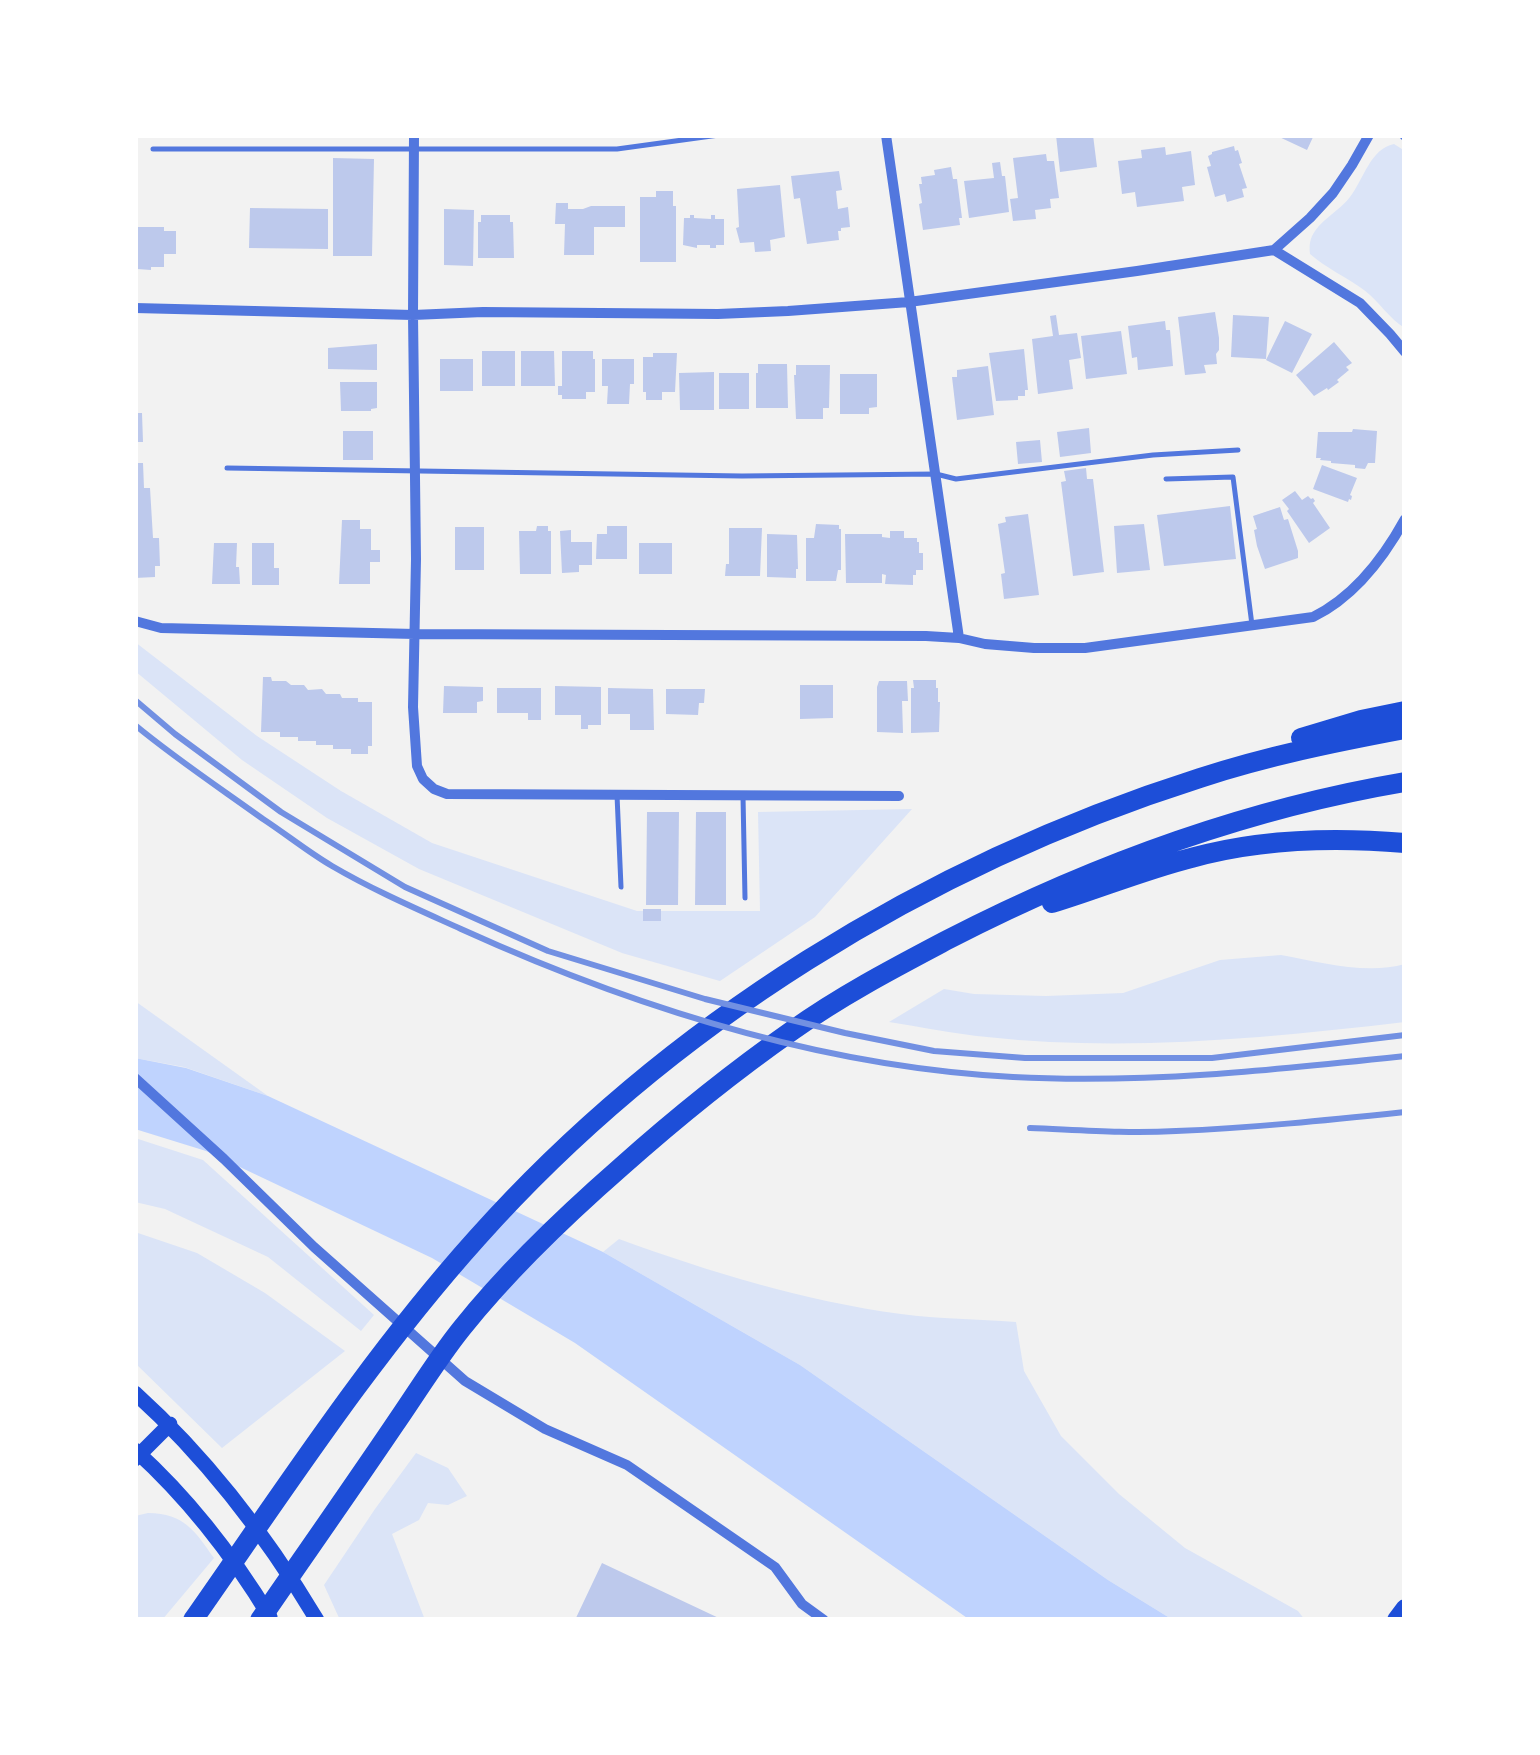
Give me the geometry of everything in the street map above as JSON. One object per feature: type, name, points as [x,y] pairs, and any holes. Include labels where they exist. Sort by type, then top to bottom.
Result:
[{"type":"highway","points":[[193,1620],[370,1367],[475,1240],[532,1180],[686,1045],[750,997],[902,905],[1047,834],[1290,742],[1405,710]]},
{"type":"highway","points":[[1202,777],[1280,755],[1405,729]]},
{"type":"highway","points":[[260,1620],[460,1330],[541,1242],[608,1178],[724,1080],[794,1028],[877,976],[973,926],[1122,860],[1264,813],[1405,782]]},
{"type":"highway","points":[[973,926],[1192,857],[1301,841],[1405,843]]},
{"type":"main road","points":[[135,1393],[170,1424],[217,1476],[317,1620]]},
{"type":"main road","points":[[170,1424],[137,1454],[192,1508],[271,1620]]},
{"type":"main road","points":[[1396,1620],[1405,1608]]},
{"type":"street","points":[[414,135],[413,707],[417,766],[423,779],[447,794],[899,796]]},
{"type":"street","points":[[886,135],[959,638]]},
{"type":"street","points":[[135,308],[413,315],[718,314],[909,302],[1274,250],[1333,193],[1369,135]]},
{"type":"street","points":[[1274,250],[1360,303],[1405,352]]},
{"type":"street","points":[[135,621],[161,628],[415,634],[959,638],[1034,648],[1085,648],[1313,616],[1351,594],[1405,520]]},
{"type":"street","points":[[135,1078],[465,1382],[557,1435],[627,1465],[776,1567],[802,1604],[824,1620]]},
{"type":"lane","points":[[153,149],[617,150],[719,135]]},
{"type":"lane","points":[[226,468],[742,476],[936,474],[956,478],[1153,455],[1238,450]]},
{"type":"lane","points":[[1166,478],[1233,477],[1252,625]]},
{"type":"lane","points":[[617,795],[621,887]]},
{"type":"lane","points":[[744,796],[745,898]]},
{"type":"shaded area","points":[[1394,144],[1405,151],[1405,328],[1364,290],[1310,254],[1311,239],[1319,226],[1350,197],[1379,152]]},
{"type":"shaded area","points":[[135,642],[257,736],[341,791],[432,843],[637,911],[760,911],[758,812],[912,809],[815,917],[720,981],[622,953],[419,869],[327,818],[242,760],[135,671]]},
{"type":"shaded area","points":[[1281,955],[1359,968],[1405,964],[1405,1022],[1249,1038],[1092,1043],[987,1037],[889,1022],[944,989],[1046,996],[1123,993],[1220,960]]},
{"type":"shaded area","points":[[135,1001],[268,1096],[184,1067],[135,1058]]},
{"type":"shaded area","points":[[135,1138],[203,1160],[374,1315],[361,1331],[268,1257],[165,1209],[135,1202]]},
{"type":"shaded area","points":[[135,1232],[197,1253],[265,1293],[345,1351],[222,1448],[135,1363]]},
{"type":"shaded area","points":[[619,1239],[723,1274],[829,1301],[915,1316],[1016,1322],[1024,1371],[1061,1436],[1119,1494],[1185,1548],[1298,1611],[1305,1620],[1173,1620],[1108,1580],[800,1365],[603,1252]]},
{"type":"shaded area","points":[[416,1453],[448,1468],[467,1496],[448,1505],[428,1503],[419,1520],[392,1534],[425,1620],[340,1620],[324,1585]]},
{"type":"shaded area","points":[[148,1513],[180,1520],[214,1558],[162,1620],[135,1620],[135,1516]]},
{"type":"water","points":[[135,1058],[186,1068],[268,1096],[603,1252],[800,1365],[1108,1580],[1173,1620],[970,1620],[575,1343],[432,1258],[206,1151],[135,1129]]},
{"type":"building","points":[[1056,135],[1093,135],[1097,167],[1060,172]]},
{"type":"building","points":[[1275,135],[1314,135],[1307,150]]},
{"type":"building","points":[[1234,146],[1247,188],[1242,189],[1244,197],[1227,202],[1225,194],[1215,197],[1208,156]]},
{"type":"building","points":[[1165,147],[1166,155],[1191,151],[1195,185],[1182,187],[1184,201],[1137,207],[1135,192],[1122,194],[1118,161],[1142,158],[1141,150]]},
{"type":"building","points":[[1046,154],[1047,161],[1054,161],[1059,198],[1050,199],[1051,208],[1035,210],[1036,219],[1013,221],[1010,199],[1018,198],[1013,158]]},
{"type":"building","points":[[333,158],[374,159],[372,256],[333,256]]},
{"type":"building","points":[[1000,162],[1009,212],[969,218],[964,181],[994,178],[992,163]]},
{"type":"building","points":[[951,167],[953,179],[957,179],[960,225],[923,230],[919,204],[921,177]]},
{"type":"building","points":[[839,171],[842,190],[836,191],[838,209],[848,207],[850,227],[838,231],[839,240],[807,244],[800,198],[794,199],[791,176]]},
{"type":"building","points":[[780,185],[785,237],[770,240],[771,251],[755,252],[754,242],[740,243],[736,228],[737,189]]},
{"type":"building","points":[[656,191],[673,191],[676,262],[640,262],[640,197],[656,197]]},
{"type":"building","points":[[556,203],[568,203],[568,209],[625,206],[625,227],[594,227],[594,255],[564,255],[565,224],[555,224]]},
{"type":"building","points":[[250,208],[328,209],[328,249],[249,248]]},
{"type":"building","points":[[444,209],[474,210],[473,266],[444,265]]},
{"type":"building","points":[[481,215],[510,215],[514,258],[478,258]]},
{"type":"building","points":[[690,215],[724,219],[724,245],[683,245],[684,218]]},
{"type":"building","points":[[135,227],[176,231],[176,254],[164,254],[164,267],[137,269]]},
{"type":"building","points":[[1215,312],[1217,364],[1204,365],[1206,373],[1185,375],[1178,317]]},
{"type":"building","points":[[1056,315],[1059,335],[1077,333],[1081,358],[1069,360],[1073,389],[1038,394],[1032,339],[1053,336],[1050,316]]},
{"type":"building","points":[[1233,315],[1269,317],[1266,359],[1231,357]]},
{"type":"building","points":[[1165,321],[1166,330],[1170,330],[1173,366],[1138,370],[1137,357],[1132,358],[1128,326]]},
{"type":"building","points":[[1285,321],[1312,334],[1292,373],[1266,360]]},
{"type":"building","points":[[1121,331],[1127,374],[1086,379],[1081,336]]},
{"type":"building","points":[[1334,342],[1352,363],[1339,382],[1314,396],[1296,375]]},
{"type":"building","points":[[377,344],[377,370],[328,369],[328,348]]},
{"type":"building","points":[[1024,349],[1028,390],[1025,396],[996,401],[989,353]]},
{"type":"building","points":[[482,351],[515,351],[515,386],[482,386]]},
{"type":"building","points":[[521,351],[554,351],[555,386],[521,386]]},
{"type":"building","points":[[562,351],[593,351],[595,392],[586,392],[586,399],[562,399],[558,395],[558,386],[562,386]]},
{"type":"building","points":[[653,353],[677,353],[675,392],[662,392],[662,400],[646,400],[643,392],[643,357],[653,357]]},
{"type":"building","points":[[440,359],[473,359],[473,391],[440,391]]},
{"type":"building","points":[[602,359],[634,359],[629,404],[607,404]]},
{"type":"building","points":[[758,364],[787,364],[788,408],[756,408]]},
{"type":"building","points":[[796,365],[830,365],[829,408],[823,408],[823,419],[796,419]]},
{"type":"building","points":[[988,366],[994,415],[957,420],[952,377],[957,377],[957,370]]},
{"type":"building","points":[[714,372],[714,410],[680,410],[679,373]]},
{"type":"building","points":[[719,373],[749,373],[749,409],[719,409]]},
{"type":"building","points":[[840,374],[877,374],[877,407],[869,408],[869,414],[840,414]]},
{"type":"building","points":[[340,382],[377,382],[377,408],[341,411]]},
{"type":"building","points":[[135,413],[142,413],[143,442],[135,442]]},
{"type":"building","points":[[1089,428],[1091,453],[1060,457],[1057,432]]},
{"type":"building","points":[[343,431],[373,431],[373,460],[343,460]]},
{"type":"building","points":[[1377,431],[1375,463],[1368,463],[1365,469],[1316,458],[1318,432]]},
{"type":"building","points":[[1040,440],[1042,462],[1018,464],[1016,442]]},
{"type":"building","points":[[135,463],[143,463],[144,488],[150,488],[153,538],[159,538],[160,566],[155,566],[155,577],[135,578]]},
{"type":"building","points":[[1322,465],[1357,478],[1351,500],[1313,489]]},
{"type":"building","points":[[1086,468],[1087,479],[1093,479],[1104,572],[1073,576],[1061,482],[1066,481],[1064,471]]},
{"type":"building","points":[[1295,491],[1302,500],[1313,498],[1330,528],[1309,543],[1282,500]]},
{"type":"building","points":[[1230,506],[1236,559],[1164,566],[1157,515]]},
{"type":"building","points":[[1280,507],[1284,520],[1288,519],[1298,558],[1265,569],[1253,516]]},
{"type":"building","points":[[1028,514],[1039,595],[1004,599],[1001,574],[1005,573],[998,524],[1006,522],[1005,517]]},
{"type":"building","points":[[342,520],[360,520],[360,529],[371,529],[371,550],[380,550],[380,562],[370,562],[370,584],[339,584]]},
{"type":"building","points":[[816,524],[839,525],[841,529],[841,570],[836,581],[806,581],[806,538],[814,538]]},
{"type":"building","points":[[1144,524],[1150,570],[1117,573],[1114,526]]},
{"type":"building","points":[[537,526],[548,526],[551,531],[551,574],[520,574],[519,531],[536,531]]},
{"type":"building","points":[[607,526],[627,526],[627,559],[596,559],[597,534],[607,534]]},
{"type":"building","points":[[455,527],[484,527],[484,570],[455,570]]},
{"type":"building","points":[[729,528],[762,528],[760,576],[725,576]]},
{"type":"building","points":[[571,530],[571,542],[592,542],[592,565],[579,565],[579,572],[562,573],[560,531]]},
{"type":"building","points":[[890,531],[904,531],[904,538],[917,538],[919,542],[923,570],[916,570],[913,585],[885,584],[886,575],[882,574],[882,583],[846,583],[845,534],[882,534],[890,538]]},
{"type":"building","points":[[767,534],[797,535],[796,578],[767,577]]},
{"type":"building","points":[[214,543],[237,543],[240,584],[212,584]]},
{"type":"building","points":[[252,543],[274,543],[279,585],[252,585]]},
{"type":"building","points":[[639,543],[672,543],[672,574],[639,574]]},
{"type":"building","points":[[263,677],[304,685],[308,690],[322,689],[342,698],[358,698],[358,702],[372,702],[372,746],[368,746],[368,754],[351,754],[351,749],[333,749],[333,745],[316,745],[316,741],[298,741],[298,737],[280,737],[280,732],[261,732]]},
{"type":"building","points":[[913,680],[936,680],[939,732],[911,733]]},
{"type":"building","points":[[879,681],[907,681],[908,701],[902,701],[903,733],[877,732]]},
{"type":"building","points":[[800,685],[833,685],[833,718],[800,719]]},
{"type":"building","points":[[444,686],[483,687],[483,701],[477,702],[477,713],[443,713]]},
{"type":"building","points":[[555,686],[601,687],[601,725],[581,729],[581,715],[555,715]]},
{"type":"building","points":[[497,688],[541,688],[541,720],[528,720],[528,713],[497,713]]},
{"type":"building","points":[[608,688],[653,689],[654,730],[630,730],[630,714],[608,714]]},
{"type":"building","points":[[666,689],[705,689],[698,715],[666,714]]},
{"type":"building","points":[[647,812],[679,812],[678,905],[646,905]]},
{"type":"building","points":[[696,812],[726,812],[726,905],[695,905]]},
{"type":"building","points":[[643,909],[661,909],[661,921],[643,921]]},
{"type":"building","points":[[602,1563],[723,1620],[575,1620]]},
{"type":"railway","points":[[135,700],[281,812],[405,887],[548,951],[705,999],[934,1051],[1025,1058],[1212,1058],[1405,1035]]},
{"type":"railway","points":[[135,725],[306,849],[363,883],[593,984],[730,1028],[871,1061],[1013,1077],[1160,1077],[1405,1056]]},
{"type":"railway","points":[[1030,1128],[1158,1132],[1405,1112]]}]
